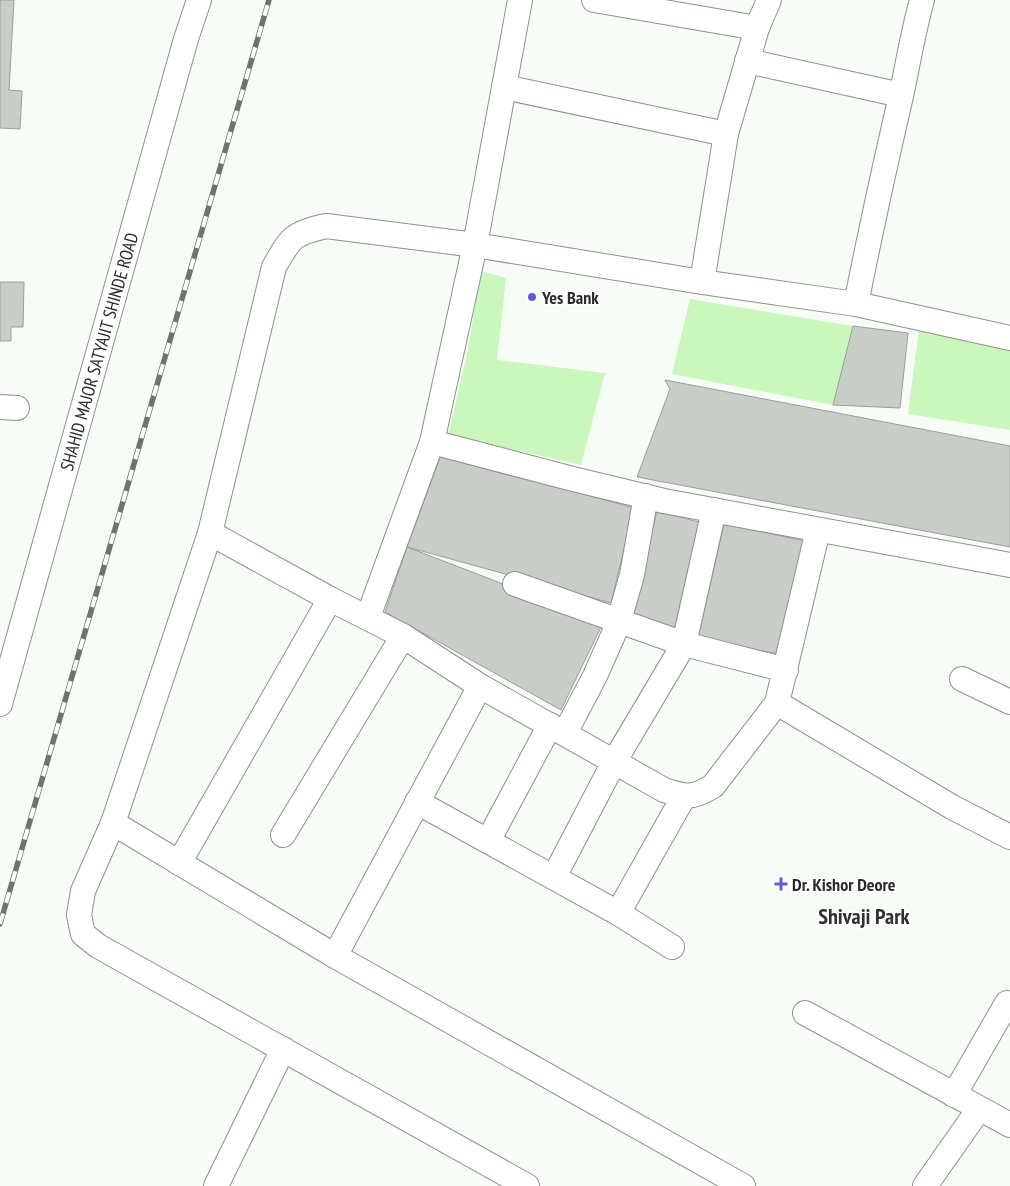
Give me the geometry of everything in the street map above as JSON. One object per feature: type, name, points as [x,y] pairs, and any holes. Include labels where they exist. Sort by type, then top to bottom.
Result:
[{"type":"street","name":"SHAHID MAJOR SATYAJIT SHINDE ROAD","points":[[2,692],[111,302],[186,39],[199,0]]},
{"type":"street","points":[[368,618],[432,442],[475,245],[520,0]]},
{"type":"street","points":[[594,0],[757,28]]},
{"type":"street","points":[[702,282],[726,134],[757,28],[769,0]]},
{"type":"street","points":[[856,304],[913,32],[922,0]]},
{"type":"street","points":[[747,61],[901,95]]},
{"type":"street","points":[[504,87],[726,134]]},
{"type":"street","points":[[527,1186],[98,946],[83,934],[79,915],[83,891],[113,823],[210,534],[274,267],[288,242],[304,231],[326,226],[475,245],[702,282],[856,304],[1010,338]]},
{"type":"street","points":[[432,442],[646,496],[1010,565]]},
{"type":"street","points":[[488,841],[558,729],[594,676],[619,621],[632,575],[646,496]]},
{"type":"street","points":[[554,878],[614,762],[684,644],[714,510]]},
{"type":"street","points":[[210,534],[403,636],[480,686],[664,790],[684,796],[700,794],[713,786],[777,703],[818,530]]},
{"type":"street","points":[[515,584],[684,644],[786,670]]},
{"type":"street","points":[[179,864],[330,599]]},
{"type":"street","points":[[283,835],[403,636]]},
{"type":"street","points":[[962,679],[1010,702]]},
{"type":"street","points":[[335,956],[480,686]]},
{"type":"street","points":[[777,703],[952,807],[1010,837]]},
{"type":"street","points":[[618,913],[684,796]]},
{"type":"street","points":[[417,802],[618,913],[672,947]]},
{"type":"street","points":[[113,823],[335,956],[743,1186]]},
{"type":"street","points":[[954,1095],[1007,1003]]},
{"type":"street","points":[[805,1013],[1010,1125]]},
{"type":"street","points":[[216,1186],[283,1050]]},
{"type":"street","points":[[925,1186],[979,1109]]},
{"type":"green space","points":[[481,271],[506,278],[497,360],[605,373],[581,465],[448,435],[467,354]]},
{"type":"green space","points":[[690,299],[853,326],[833,405],[672,374]]},
{"type":"green space","points":[[919,329],[1010,351],[1010,430],[908,414]]},
{"type":"building","points":[[0,0],[14,0],[9,90],[22,91],[20,129],[0,128]]},
{"type":"building","points":[[0,282],[24,282],[23,327],[11,327],[11,341],[0,341]]},
{"type":"building","points":[[853,326],[908,333],[900,408],[833,405]]},
{"type":"building","points":[[665,380],[1010,446],[1010,547],[637,477],[670,389]]},
{"type":"building","points":[[441,455],[634,508],[611,603],[407,547]]},
{"type":"building","points":[[657,511],[699,522],[675,627],[631,617]]},
{"type":"building","points":[[724,524],[805,541],[779,654],[698,638]]},
{"type":"building","points":[[407,547],[498,582],[601,627],[561,710],[385,612]]},
{"type":"railway","points":[[0,924],[269,0]]},
{"type":"place","name":"Yes Bank","points":[[532,297]]},
{"type":"place","name":"Dr. Kishor Deore","points":[[781,884]]},
{"type":"district","name":"Shivaji Park","points":[[864,916]]}]
